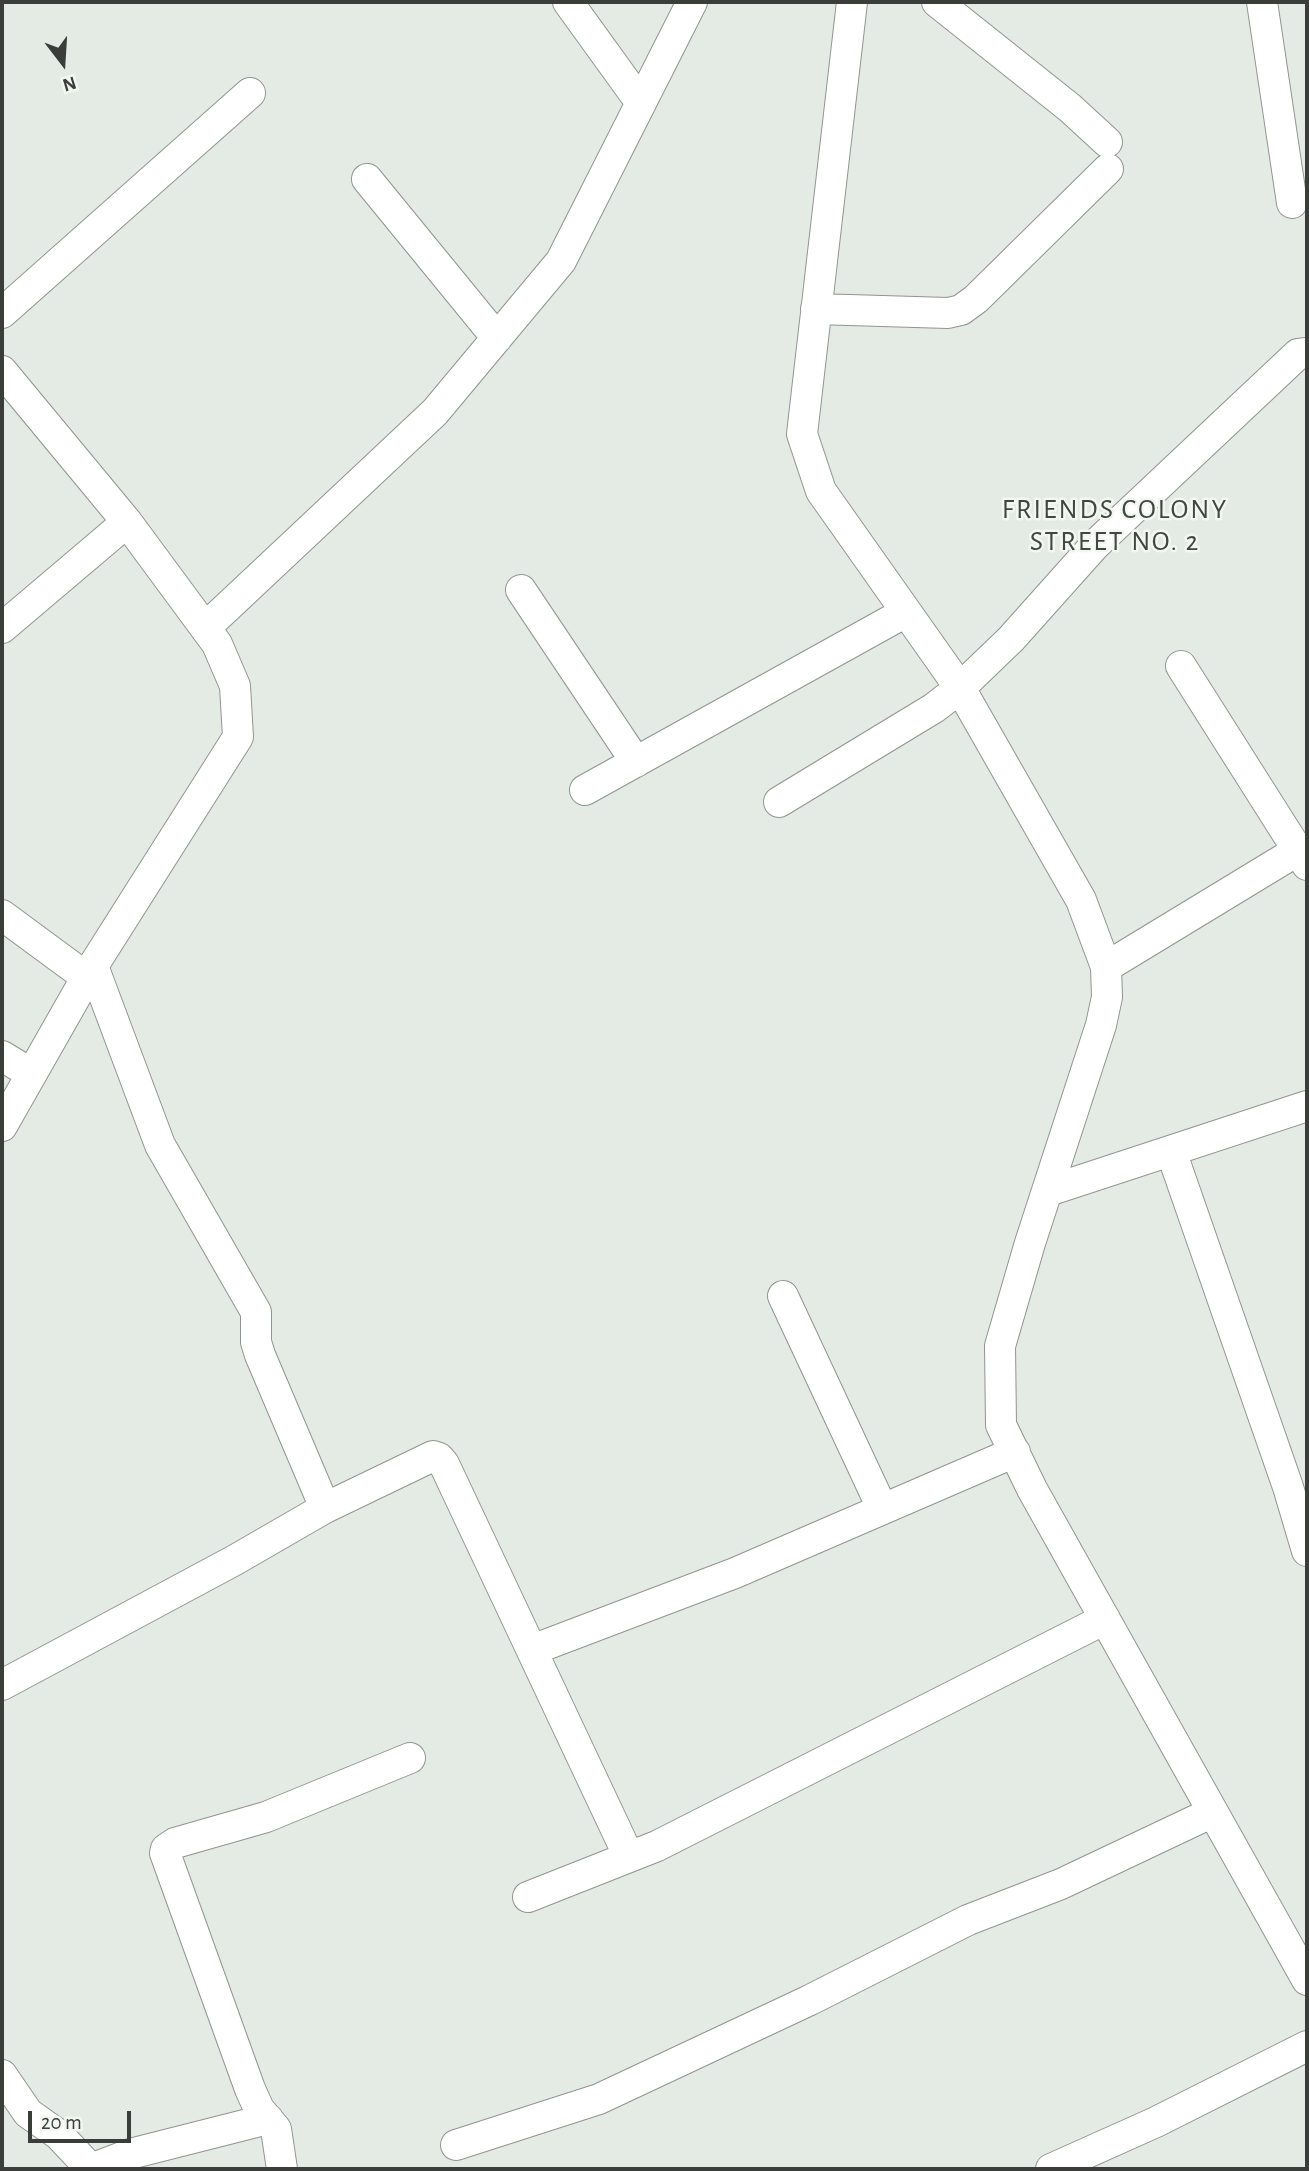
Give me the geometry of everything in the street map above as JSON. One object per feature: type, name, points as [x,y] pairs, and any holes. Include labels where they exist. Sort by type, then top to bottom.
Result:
[{"type":"street","points":[[568,2],[641,103]]},
{"type":"street","points":[[205,628],[436,412],[561,261],[692,2]]},
{"type":"street","points":[[852,2],[802,434],[821,491],[960,688],[1081,900],[1106,967],[1107,998],[1101,1024],[1000,1346],[1001,1425],[1032,1489],[1213,1812],[1299,1945],[1307,1980]]},
{"type":"street","points":[[816,309],[948,313],[961,310],[976,299],[1107,156],[1070,108],[937,2]]},
{"type":"street","points":[[1262,2],[1292,203]]},
{"type":"street","points":[[2,313],[250,93]]},
{"type":"street","points":[[367,179],[497,338]]},
{"type":"street","points":[[779,802],[934,708],[960,688],[1011,639],[1094,545],[1298,354],[1307,353]]},
{"type":"street","points":[[2,371],[127,522],[217,644],[235,686],[238,737],[89,972],[2,1126]]},
{"type":"street","points":[[2,628],[127,522]]},
{"type":"street","points":[[521,590],[636,762]]},
{"type":"street","points":[[585,790],[906,612]]},
{"type":"street","points":[[1106,967],[1302,858],[1181,666]]},
{"type":"street","points":[[2,915],[89,972],[160,1145],[256,1312],[256,1342],[260,1355],[324,1508]]},
{"type":"street","points":[[2,1056],[30,1073]]},
{"type":"street","points":[[1048,1191],[1307,1106]]},
{"type":"street","points":[[1171,1151],[1307,1551]]},
{"type":"street","points":[[783,1296],[882,1508]]},
{"type":"street","points":[[532,1650],[735,1573],[1014,1452]]},
{"type":"street","points":[[2,1685],[235,1560],[324,1508],[433,1456],[444,1464],[629,1857]]},
{"type":"street","points":[[528,1897],[657,1846],[1105,1619]]},
{"type":"street","points":[[282,2169],[278,2138],[259,2109],[250,2089],[165,1853],[166,1849],[175,1843],[266,1817],[410,1758]]},
{"type":"street","points":[[456,2145],[598,2099],[810,2000],[968,1920],[1061,1884],[1213,1812]]},
{"type":"street","points":[[1051,2169],[1156,2122],[1307,2046]]},
{"type":"street","points":[[2,2075],[28,2113],[59,2135],[91,2169],[130,2154],[268,2119]]},
{"type":"district","name":"FRIENDS COLONY STREET NO. 2","points":[[1115,526]]}]
